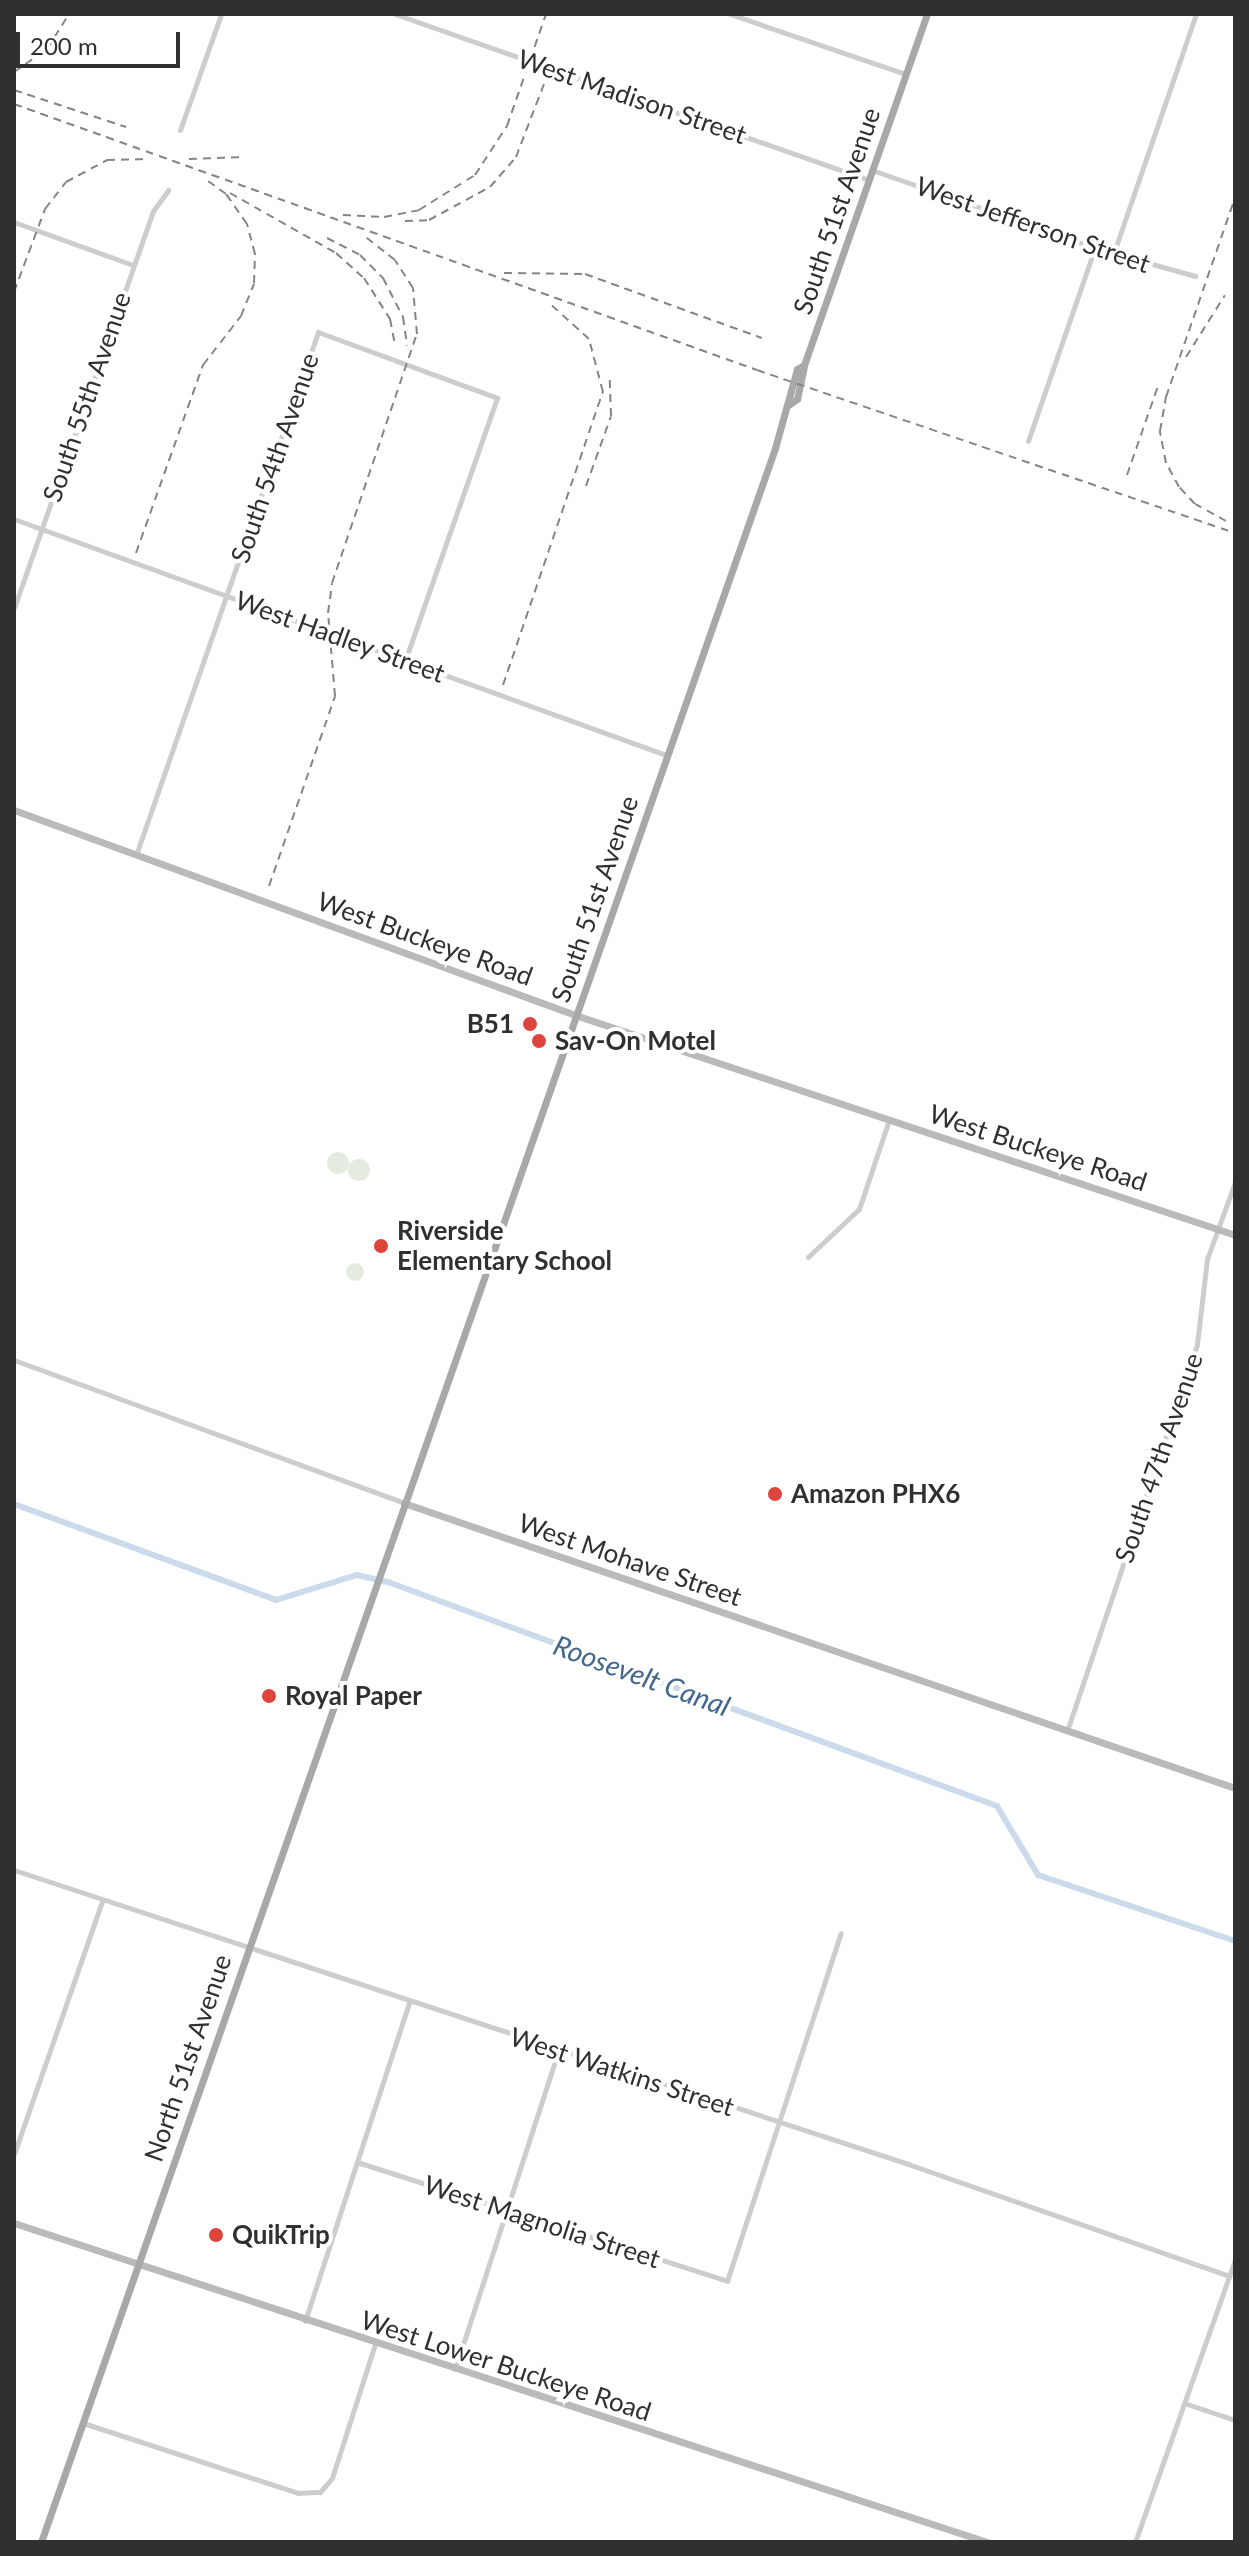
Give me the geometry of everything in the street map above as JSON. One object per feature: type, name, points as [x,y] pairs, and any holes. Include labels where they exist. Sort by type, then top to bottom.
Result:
[{"type":"main road","points":[[907,72],[927,14]]},
{"type":"main road","name":"South 51st Avenue","points":[[374,1588],[790,404],[797,369],[804,365],[907,72]]},
{"type":"main road","name":"West Buckeye Road","points":[[14,810],[575,1015],[1235,1235]]},
{"type":"main road","name":"West Mohave Street","points":[[404,1503],[1235,1788]]},
{"type":"main road","name":"North 51st Avenue","points":[[41,2542],[374,1588]]},
{"type":"main road","name":"West Lower Buckeye Road","points":[[14,2223],[136,2267],[987,2542]]},
{"type":"street","points":[[180,130],[221,14]]},
{"type":"street","name":"West Madison Street","points":[[395,14],[869,180]]},
{"type":"street","points":[[730,14],[907,72]]},
{"type":"street","points":[[1114,252],[1196,14]]},
{"type":"street","name":"West Jefferson Street","points":[[872,170],[1095,248],[1195,276]]},
{"type":"street","name":"South 55th Avenue","points":[[14,608],[153,211],[168,190]]},
{"type":"street","points":[[14,222],[134,265]]},
{"type":"street","points":[[1028,441],[1095,248]]},
{"type":"street","name":"South 54th Avenue","points":[[136,855],[318,332],[497,398],[405,660]]},
{"type":"street","name":"West Hadley Street","points":[[14,519],[666,755]]},
{"type":"street","points":[[808,1257],[859,1209],[889,1120]]},
{"type":"street","name":"South 47th Avenue","points":[[1067,1731],[1197,1344],[1205,1272],[1235,1182]]},
{"type":"street","name":"West Mohave Street","points":[[14,1360],[404,1503]]},
{"type":"street","name":"West Watkins Street","points":[[14,1870],[780,2123],[1229,2276]]},
{"type":"street","points":[[14,2154],[102,1901]]},
{"type":"street","points":[[780,2123],[841,1933]]},
{"type":"street","points":[[305,2322],[409,2002]]},
{"type":"street","points":[[455,2370],[558,2052]]},
{"type":"street","name":"West Magnolia Street","points":[[357,2162],[727,2281],[780,2123]]},
{"type":"street","points":[[1135,2542],[1235,2259]]},
{"type":"street","points":[[82,2423],[298,2493],[320,2492],[332,2478],[375,2344]]},
{"type":"street","points":[[1184,2403],[1235,2420]]},
{"type":"shaded area","points":[[338,1152],[346,1155],[349,1163],[346,1171],[338,1174],[330,1171],[327,1163],[330,1155]]},
{"type":"shaded area","points":[[359,1159],[367,1162],[370,1170],[367,1178],[359,1181],[351,1178],[348,1170],[351,1162]]},
{"type":"shaded area","points":[[355,1263],[364,1272],[355,1281],[346,1272]]},
{"type":"waterway","name":"Roosevelt Canal","points":[[14,1504],[276,1600],[357,1575],[388,1582],[997,1806],[1038,1875],[1235,1941]]},
{"type":"railway","points":[[14,72],[47,49],[69,14]]},
{"type":"railway","points":[[343,215],[384,217],[419,210],[475,175],[507,126],[546,14]]},
{"type":"railway","points":[[405,221],[429,220],[490,187],[516,157],[544,84]]},
{"type":"railway","points":[[14,90],[126,127]]},
{"type":"railway","points":[[14,104],[757,370],[1235,533]]},
{"type":"railway","points":[[189,159],[244,157]]},
{"type":"railway","points":[[14,292],[45,209],[66,182],[107,160],[149,159]]},
{"type":"railway","points":[[136,553],[203,365],[241,316],[254,283],[255,254],[247,224],[226,194],[205,179]]},
{"type":"railway","points":[[230,193],[336,253],[364,278],[390,319],[395,344]]},
{"type":"railway","points":[[1226,521],[1195,504],[1179,487],[1166,463],[1160,431],[1166,397],[1235,198]]},
{"type":"railway","points":[[327,238],[360,255],[383,278],[403,317],[407,346]]},
{"type":"railway","points":[[269,886],[335,696],[328,613],[332,583],[417,334],[413,288],[395,260],[367,238]]},
{"type":"railway","points":[[504,273],[585,274],[762,338]]},
{"type":"railway","points":[[1186,357],[1225,295]]},
{"type":"railway","points":[[503,685],[603,392],[589,339],[548,302]]},
{"type":"railway","points":[[586,486],[611,416],[610,380]]},
{"type":"railway","points":[[1127,475],[1158,386]]},
{"type":"place","name":"B51","points":[[530,1024]]},
{"type":"place","name":"Sav-On Motel","points":[[539,1041]]},
{"type":"place","name":"Riverside Elementary School","points":[[381,1246]]},
{"type":"place","name":"Amazon PHX6","points":[[775,1494]]},
{"type":"place","name":"Royal Paper","points":[[269,1696]]},
{"type":"place","name":"QuikTrip","points":[[216,2235]]}]
